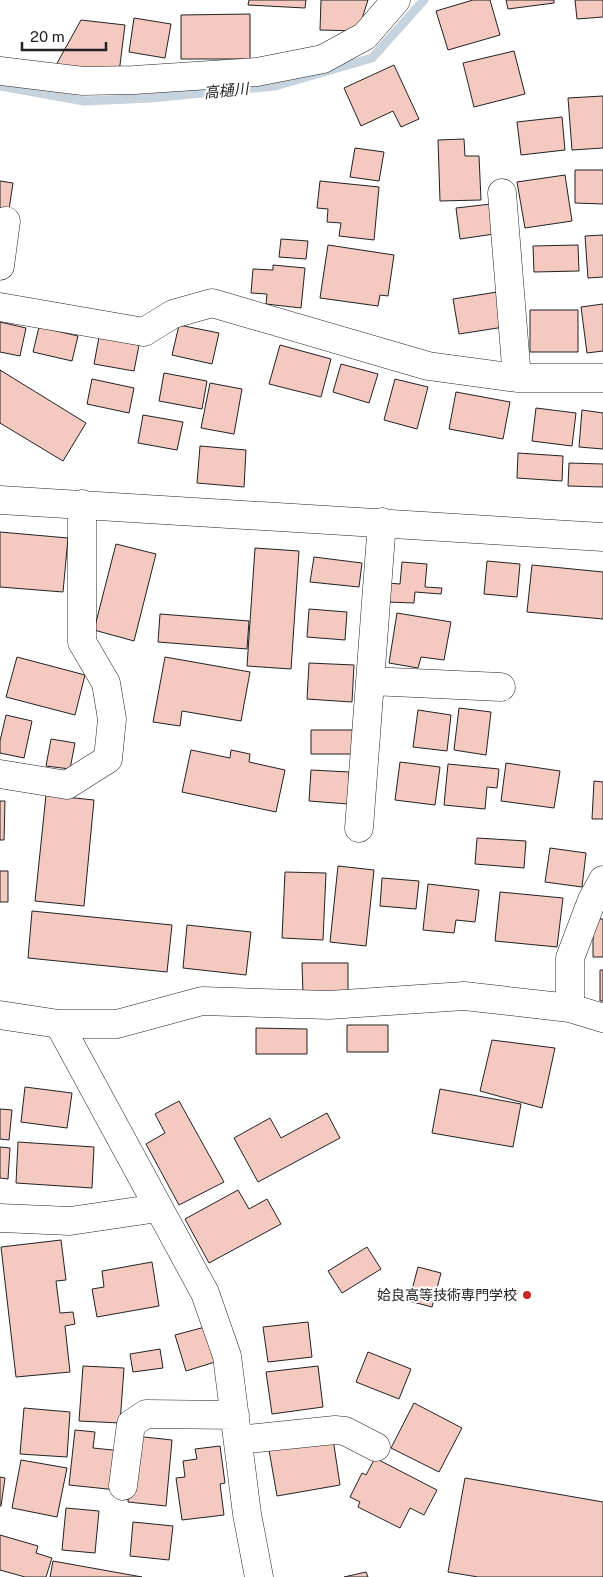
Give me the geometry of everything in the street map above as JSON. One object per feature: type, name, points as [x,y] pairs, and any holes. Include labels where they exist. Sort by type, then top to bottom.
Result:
[{"type":"street","points":[[0,71],[83,81],[134,80],[257,72],[323,59],[365,36],[396,0]]},
{"type":"street","points":[[502,193],[517,378]]},
{"type":"street","points":[[0,266],[6,221]]},
{"type":"street","points":[[0,307],[144,332],[173,314],[212,303],[428,366],[517,378],[603,378]]},
{"type":"street","points":[[0,500],[603,537]]},
{"type":"street","points":[[0,774],[67,784],[108,759],[112,719],[106,683],[82,642],[82,504]]},
{"type":"street","points":[[359,828],[382,522]]},
{"type":"street","points":[[370,681],[501,688]]},
{"type":"street","points":[[570,1008],[570,958],[592,900],[603,880]]},
{"type":"street","points":[[0,1014],[59,1024],[117,1024],[202,1001],[329,1005],[464,996],[570,1008],[603,1018]]},
{"type":"street","points":[[59,1024],[205,1293],[227,1356],[247,1514],[259,1577]]},
{"type":"street","points":[[0,1218],[70,1221],[158,1208]]},
{"type":"street","points":[[123,1486],[132,1424],[146,1414],[237,1427],[345,1431],[376,1447]]},
{"type":"building","points":[[249,0],[306,0],[305,8],[248,5]]},
{"type":"building","points":[[321,0],[368,0],[358,31],[320,30]]},
{"type":"building","points":[[473,0],[490,0],[500,35],[448,50],[436,11]]},
{"type":"building","points":[[506,0],[554,0],[554,3],[508,9]]},
{"type":"building","points":[[575,0],[603,0],[603,17],[577,19]]},
{"type":"building","points":[[250,14],[250,59],[181,59],[181,15]]},
{"type":"building","points":[[134,18],[171,24],[165,58],[129,52]]},
{"type":"building","points":[[81,20],[125,25],[119,73],[56,65]]},
{"type":"building","points":[[514,51],[525,94],[474,107],[463,63]]},
{"type":"building","points":[[394,65],[419,119],[401,127],[393,111],[361,126],[344,88]]},
{"type":"building","points":[[603,96],[603,148],[572,150],[568,98]]},
{"type":"building","points":[[562,117],[565,150],[521,155],[517,122]]},
{"type":"building","points":[[464,139],[465,156],[479,156],[481,200],[440,201],[438,140]]},
{"type":"building","points":[[355,148],[384,152],[379,181],[350,177]]},
{"type":"building","points":[[575,170],[603,170],[603,204],[575,203]]},
{"type":"building","points":[[565,175],[572,221],[525,228],[517,182]]},
{"type":"building","points":[[0,181],[13,183],[8,216],[0,215]]},
{"type":"building","points":[[320,181],[379,187],[374,240],[339,236],[341,223],[327,222],[328,209],[317,208]]},
{"type":"building","points":[[491,204],[494,234],[460,239],[456,208]]},
{"type":"building","points":[[603,235],[603,277],[588,278],[585,236]]},
{"type":"building","points":[[281,239],[308,241],[306,259],[279,257]]},
{"type":"building","points":[[328,245],[394,255],[388,296],[380,295],[378,306],[320,298]]},
{"type":"building","points":[[578,245],[579,271],[534,272],[533,246]]},
{"type":"building","points":[[273,265],[305,268],[301,308],[266,304],[267,294],[251,293],[253,269],[273,270]]},
{"type":"building","points":[[497,292],[504,327],[459,334],[453,299]]},
{"type":"building","points":[[603,304],[603,351],[587,353],[581,307]]},
{"type":"building","points":[[530,310],[578,310],[578,352],[530,352]]},
{"type":"building","points":[[0,322],[26,328],[20,356],[0,352]]},
{"type":"building","points":[[179,325],[219,333],[212,364],[172,355]]},
{"type":"building","points":[[39,327],[78,336],[72,361],[33,352]]},
{"type":"building","points":[[99,337],[139,345],[134,371],[94,364]]},
{"type":"building","points":[[280,345],[331,359],[321,397],[269,384]]},
{"type":"building","points":[[341,364],[378,374],[369,403],[333,392]]},
{"type":"building","points":[[0,370],[86,423],[63,461],[0,423]]},
{"type":"building","points":[[164,373],[207,381],[202,409],[159,401]]},
{"type":"building","points":[[92,379],[134,388],[129,413],[87,404]]},
{"type":"building","points":[[395,379],[428,387],[417,429],[384,420]]},
{"type":"building","points":[[210,383],[242,389],[234,434],[201,428]]},
{"type":"building","points":[[456,392],[510,402],[503,439],[449,429]]},
{"type":"building","points":[[536,408],[576,413],[572,446],[532,441]]},
{"type":"building","points":[[582,410],[603,413],[603,449],[579,447]]},
{"type":"building","points":[[143,415],[183,422],[177,450],[138,443]]},
{"type":"building","points":[[200,446],[246,450],[244,487],[197,483]]},
{"type":"building","points":[[518,453],[563,456],[562,481],[517,478]]},
{"type":"building","points":[[569,463],[603,464],[603,487],[568,486]]},
{"type":"building","points":[[0,532],[68,538],[63,592],[0,587]]},
{"type":"building","points":[[116,544],[156,554],[134,641],[94,630]]},
{"type":"building","points":[[255,548],[299,551],[291,669],[247,666]]},
{"type":"building","points":[[314,557],[362,563],[359,587],[310,582]]},
{"type":"building","points":[[487,561],[520,564],[517,597],[484,594]]},
{"type":"building","points":[[402,562],[427,564],[425,587],[442,588],[441,594],[415,592],[414,603],[387,602],[388,583],[400,584]]},
{"type":"building","points":[[532,565],[603,572],[603,619],[527,612]]},
{"type":"building","points":[[309,609],[347,612],[345,640],[307,637]]},
{"type":"building","points":[[397,613],[451,622],[444,660],[421,657],[418,668],[389,663]]},
{"type":"building","points":[[160,614],[249,621],[247,649],[158,642]]},
{"type":"building","points":[[17,657],[85,675],[75,715],[6,697]]},
{"type":"building","points":[[165,657],[250,672],[241,721],[182,711],[180,726],[153,722]]},
{"type":"building","points":[[309,663],[354,665],[352,702],[307,699]]},
{"type":"building","points":[[459,708],[491,712],[486,755],[454,750]]},
{"type":"building","points":[[418,710],[451,715],[447,751],[413,747]]},
{"type":"building","points":[[6,715],[32,721],[24,758],[0,753],[0,741]]},
{"type":"building","points":[[311,730],[353,730],[353,754],[311,754]]},
{"type":"building","points":[[51,739],[75,743],[70,769],[46,766]]},
{"type":"building","points":[[191,750],[230,758],[231,750],[250,754],[249,762],[285,770],[276,812],[182,792]]},
{"type":"building","points":[[400,762],[440,767],[435,805],[395,800]]},
{"type":"building","points":[[506,763],[560,771],[554,808],[501,801]]},
{"type":"building","points":[[448,764],[499,769],[497,788],[487,787],[485,809],[444,805]]},
{"type":"building","points":[[311,770],[349,772],[348,804],[309,801]]},
{"type":"building","points":[[594,781],[603,782],[603,819],[592,819]]},
{"type":"building","points":[[46,795],[94,800],[84,906],[35,901]]},
{"type":"building","points":[[0,801],[5,801],[4,840],[0,840]]},
{"type":"building","points":[[477,838],[526,841],[524,868],[475,864]]},
{"type":"building","points":[[550,848],[586,853],[582,887],[545,882]]},
{"type":"building","points":[[338,866],[374,870],[366,946],[330,942]]},
{"type":"building","points":[[0,871],[8,871],[8,902],[0,902]]},
{"type":"building","points":[[285,872],[326,873],[323,940],[282,938]]},
{"type":"building","points":[[382,878],[419,881],[416,909],[380,906]]},
{"type":"building","points":[[428,884],[479,890],[475,922],[456,920],[454,933],[423,930]]},
{"type":"building","points":[[500,892],[563,898],[557,947],[495,941]]},
{"type":"building","points":[[32,911],[172,925],[167,972],[28,958]]},
{"type":"building","points":[[593,919],[603,919],[603,957],[593,957]]},
{"type":"building","points":[[187,925],[251,932],[246,975],[183,968]]},
{"type":"building","points":[[302,963],[348,963],[348,994],[303,994]]},
{"type":"building","points":[[600,970],[603,970],[603,1001],[600,1001]]},
{"type":"building","points":[[347,1025],[388,1025],[388,1052],[347,1052]]},
{"type":"building","points":[[256,1028],[307,1029],[307,1054],[256,1054]]},
{"type":"building","points":[[492,1040],[555,1048],[542,1108],[480,1091]]},
{"type":"building","points":[[25,1087],[72,1093],[67,1128],[21,1122]]},
{"type":"building","points":[[440,1089],[521,1104],[513,1147],[432,1133]]},
{"type":"building","points":[[179,1101],[224,1182],[179,1205],[146,1144],[165,1133],[155,1114]]},
{"type":"building","points":[[0,1109],[12,1110],[9,1140],[0,1139]]},
{"type":"building","points":[[327,1113],[340,1138],[258,1182],[234,1138],[270,1118],[281,1138]]},
{"type":"building","points":[[18,1142],[94,1147],[92,1188],[16,1183]]},
{"type":"building","points":[[0,1147],[10,1148],[8,1179],[0,1178]]},
{"type":"building","points":[[238,1190],[249,1209],[267,1199],[281,1224],[209,1263],[185,1219]]},
{"type":"building","points":[[61,1240],[66,1280],[56,1281],[60,1313],[73,1312],[75,1324],[65,1326],[70,1372],[16,1377],[1,1247]]},
{"type":"building","points":[[367,1247],[381,1269],[342,1293],[328,1271]]},
{"type":"building","points":[[152,1262],[159,1306],[97,1317],[92,1289],[104,1287],[102,1271]]},
{"type":"building","points":[[418,1267],[441,1273],[432,1307],[409,1301]]},
{"type":"building","points":[[308,1322],[312,1357],[268,1362],[263,1327]]},
{"type":"building","points":[[205,1327],[215,1362],[186,1371],[175,1335]]},
{"type":"building","points":[[160,1349],[163,1368],[133,1372],[130,1354]]},
{"type":"building","points":[[368,1352],[411,1369],[399,1399],[356,1382]]},
{"type":"building","points":[[83,1366],[124,1368],[120,1423],[79,1421]]},
{"type":"building","points":[[318,1366],[323,1407],[272,1414],[266,1372]]},
{"type":"building","points":[[414,1403],[462,1428],[439,1472],[391,1448]]},
{"type":"building","points":[[24,1408],[70,1412],[67,1457],[20,1454]]},
{"type":"building","points":[[75,1430],[95,1432],[93,1448],[122,1451],[117,1490],[69,1485]]},
{"type":"building","points":[[135,1436],[172,1440],[166,1506],[128,1502]]},
{"type":"building","points":[[333,1439],[340,1485],[277,1496],[269,1450]]},
{"type":"building","points":[[220,1446],[225,1483],[220,1484],[224,1515],[182,1520],[176,1478],[185,1477],[183,1461],[197,1459],[195,1449]]},
{"type":"building","points":[[375,1458],[437,1490],[424,1515],[410,1508],[400,1528],[358,1507],[360,1502],[350,1497],[362,1473],[366,1475]]},
{"type":"building","points":[[21,1460],[67,1468],[57,1517],[12,1508]]},
{"type":"building","points":[[0,1477],[5,1478],[1,1506],[0,1506]]},
{"type":"building","points":[[465,1478],[603,1502],[603,1577],[478,1577],[448,1572]]},
{"type":"building","points":[[66,1508],[99,1511],[95,1553],[62,1550]]},
{"type":"building","points":[[133,1522],[173,1526],[169,1560],[130,1556]]},
{"type":"building","points":[[0,1535],[38,1546],[36,1553],[52,1558],[46,1577],[25,1577],[0,1570]]},
{"type":"building","points":[[53,1561],[142,1577],[50,1577]]},
{"type":"building","points":[[366,1572],[368,1577],[344,1577]]},
{"type":"waterway","name":"高樋川","points":[[0,86],[84,101],[151,98],[275,86],[372,58],[424,0]]},
{"type":"place","name":"姶良高等技術専門学校","points":[[527,1295]]}]
